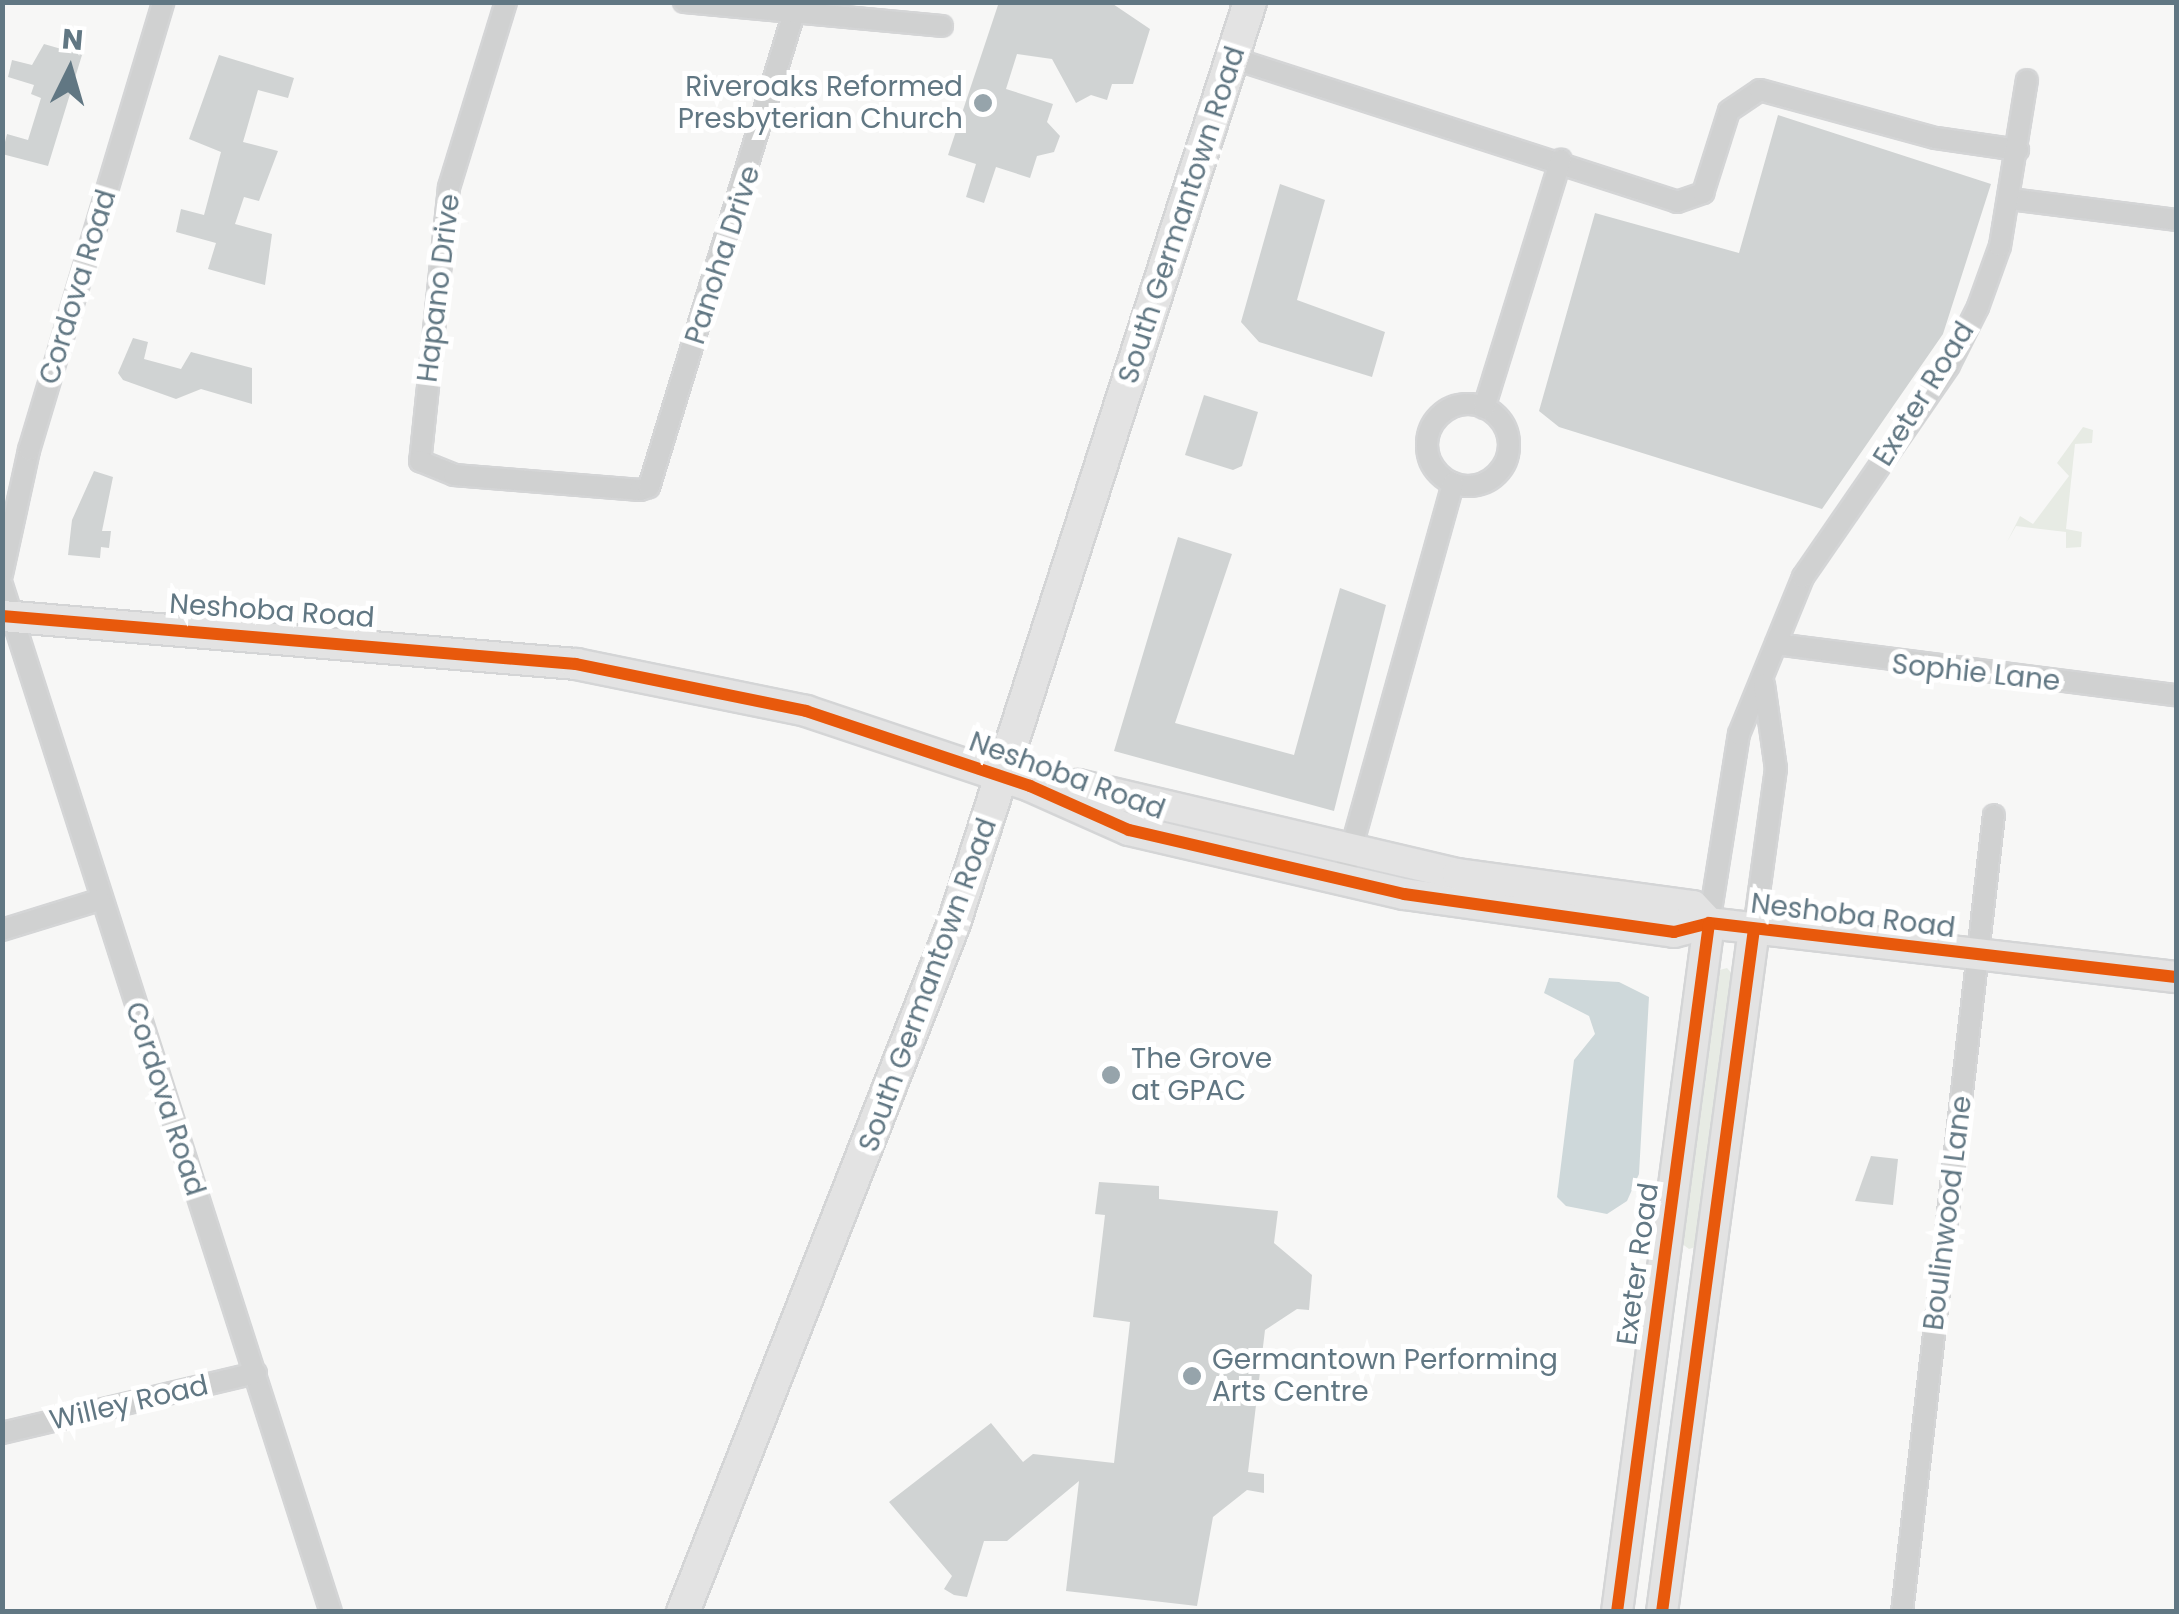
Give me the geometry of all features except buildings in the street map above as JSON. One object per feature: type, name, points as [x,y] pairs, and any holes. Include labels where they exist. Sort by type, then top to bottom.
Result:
[{"type":"main road","name":"South Germantown Road","points":[[683,1612],[800,1330],[1017,781],[1250,2]]},
{"type":"street","name":"Cordova Road","points":[[2,574],[29,450],[163,2]]},
{"type":"street","name":"Hapano Drive","points":[[506,2],[450,187],[420,461],[454,475],[640,490]]},
{"type":"street","points":[[684,2],[942,26]]},
{"type":"street","name":"Panoha Drive","points":[[640,490],[649,487],[794,12]]},
{"type":"street","points":[[1232,58],[1692,202],[1702,193],[1729,111],[1760,90],[1936,138],[2018,150]]},
{"type":"street","name":"Exeter Road","points":[[1617,1612],[1729,764],[1764,685],[1776,644],[1818,552],[1949,365],[1991,275],[2010,199],[2028,80]]},
{"type":"street","points":[[1484,408],[1561,160]]},
{"type":"street","points":[[2010,199],[2176,220]]},
{"type":"street","points":[[1458,406],[1484,408],[1502,422],[1508,456],[1492,478],[1453,483],[1434,467],[1430,430],[1458,406]]},
{"type":"street","points":[[1346,865],[1453,483]]},
{"type":"street","name":"Cordova Road","points":[[2,585],[6,616],[256,1373],[330,1612]]},
{"type":"street","name":"Neshoba Road","points":[[6,616],[576,664],[806,711],[1017,781],[1130,830],[1346,865],[1404,894],[1674,932],[1709,923],[2176,977]]},
{"type":"street","name":"Sophie Lane","points":[[1776,644],[2176,695]]},
{"type":"street","name":"Exeter Road","points":[[1662,1612],[1776,769],[1764,685]]},
{"type":"street","name":"Boulinwood Lane","points":[[1902,1612],[1994,815]]},
{"type":"street","points":[[2,930],[98,900]]},
{"type":"street","name":"Willey Road","points":[[2,1433],[256,1373]]},
{"type":"shaded area","points":[[2083,427],[2093,430],[2092,443],[2075,444],[2066,529],[2082,532],[2081,547],[2066,548],[2066,532],[2016,526],[2007,542],[2020,516],[2033,524],[2069,476],[2057,463]]},
{"type":"shaded area","points":[[1727,968],[1734,976],[1699,1246],[1689,1249],[1681,1243],[1716,971]]},
{"type":"shaded area","points":[[1549,978],[1619,982],[1649,997],[1639,1174],[1627,1201],[1607,1214],[1566,1206],[1557,1197],[1574,1060],[1595,1034],[1589,1016],[1544,993]]},
{"type":"cycle path","points":[[2,616],[576,664],[806,711],[1030,786],[1129,830],[1404,894],[1674,932],[1709,923],[2176,977]]},
{"type":"cycle path","points":[[1617,1612],[1709,923]]},
{"type":"cycle path","points":[[1662,1612],[1754,929]]},
{"type":"place","name":"Riveroaks Reformed Presbyterian Church","points":[[983,103]]},
{"type":"place","name":"The Grove at GPAC","points":[[1111,1075]]},
{"type":"place","name":"Germantown Performing Arts Centre","points":[[1192,1376]]}]
